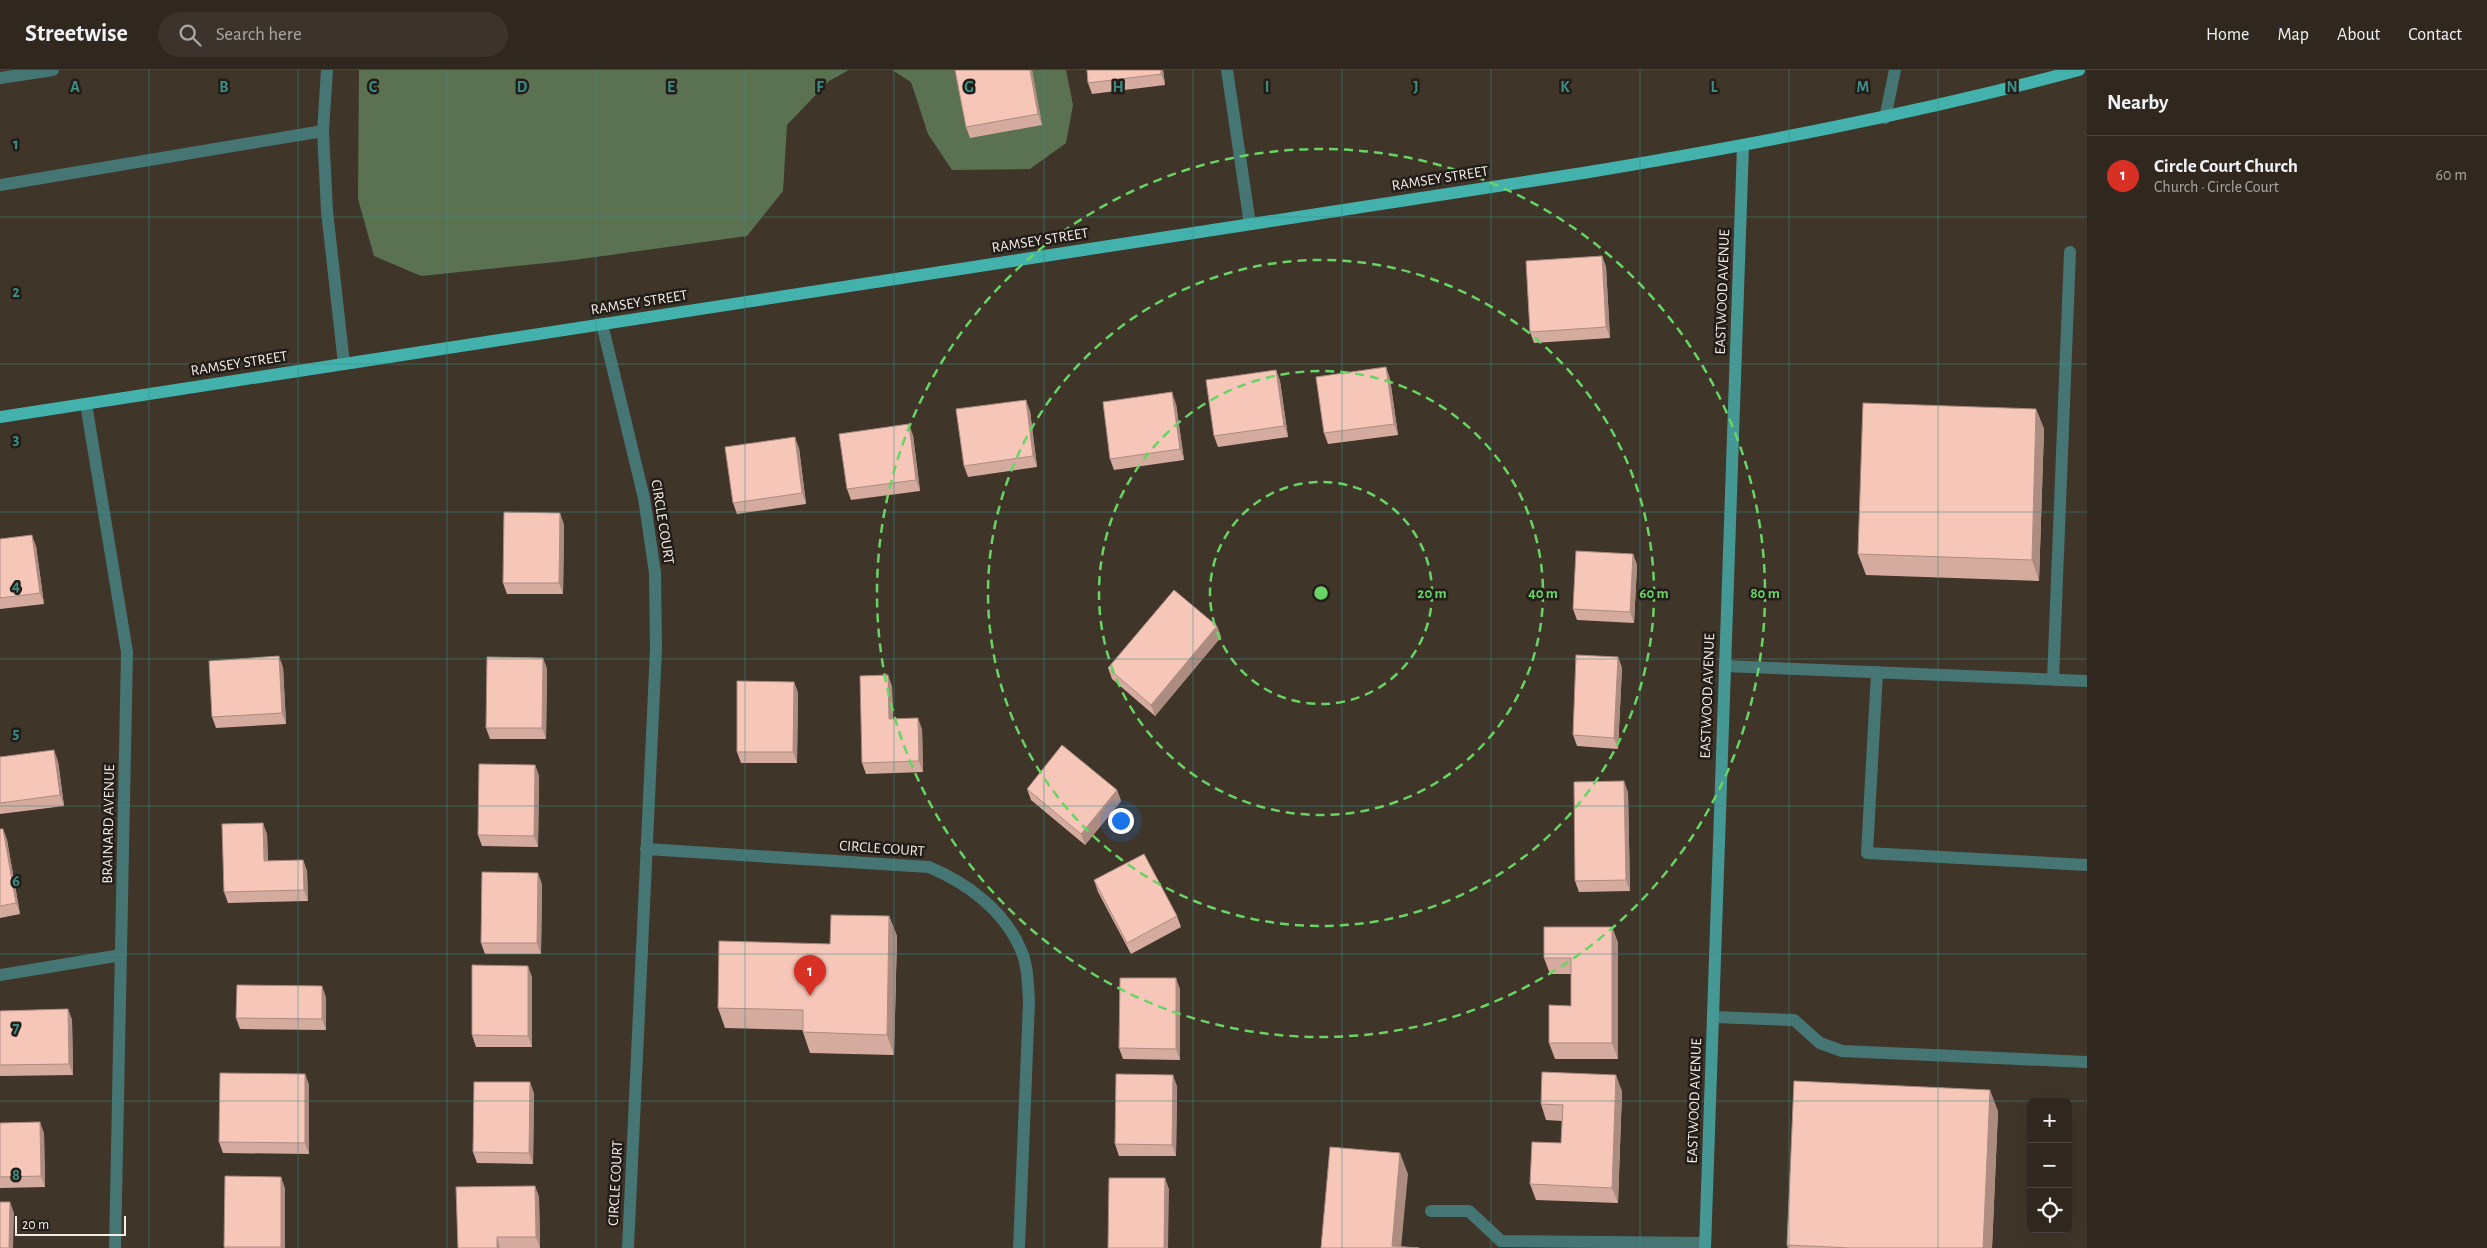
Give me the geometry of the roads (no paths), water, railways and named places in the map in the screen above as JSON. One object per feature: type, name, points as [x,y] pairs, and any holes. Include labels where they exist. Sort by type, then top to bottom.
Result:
[{"type":"main road","name":"RAMSEY STREET","points":[[0,417],[1582,173],[1743,146],[1886,118],[2079,70]]},
{"type":"street","points":[[0,78],[53,70]]},
{"type":"street","points":[[327,70],[324,131],[327,211],[344,364]]},
{"type":"street","points":[[1227,70],[1250,224]]},
{"type":"street","points":[[1886,118],[1895,70]]},
{"type":"street","points":[[0,185],[324,131]]},
{"type":"street","name":"EASTWOOD AVENUE","points":[[1705,1245],[1743,146]]},
{"type":"street","points":[[2053,680],[2070,252]]},
{"type":"street","name":"CIRCLE COURT","points":[[602,324],[644,498],[655,573],[656,649],[628,1248]]},
{"type":"street","name":"BRAINARD AVENUE","points":[[86,404],[128,652],[115,1248]]},
{"type":"street","points":[[1725,666],[2087,681]]},
{"type":"street","points":[[1876,672],[1866,853],[2087,865]]},
{"type":"street","name":"CIRCLE COURT","points":[[646,849],[929,866],[967,886],[992,908],[1008,928],[1021,950],[1028,974],[1029,1002],[1019,1248]]},
{"type":"street","points":[[0,975],[121,955]]},
{"type":"street","points":[[1713,1018],[1794,1020],[1820,1042],[1842,1051],[2087,1062]]},
{"type":"street","points":[[1431,1211],[1469,1211],[1501,1241],[1705,1245]]},
{"type":"place","name":"Circle Court Church","points":[[810,996]]}]
